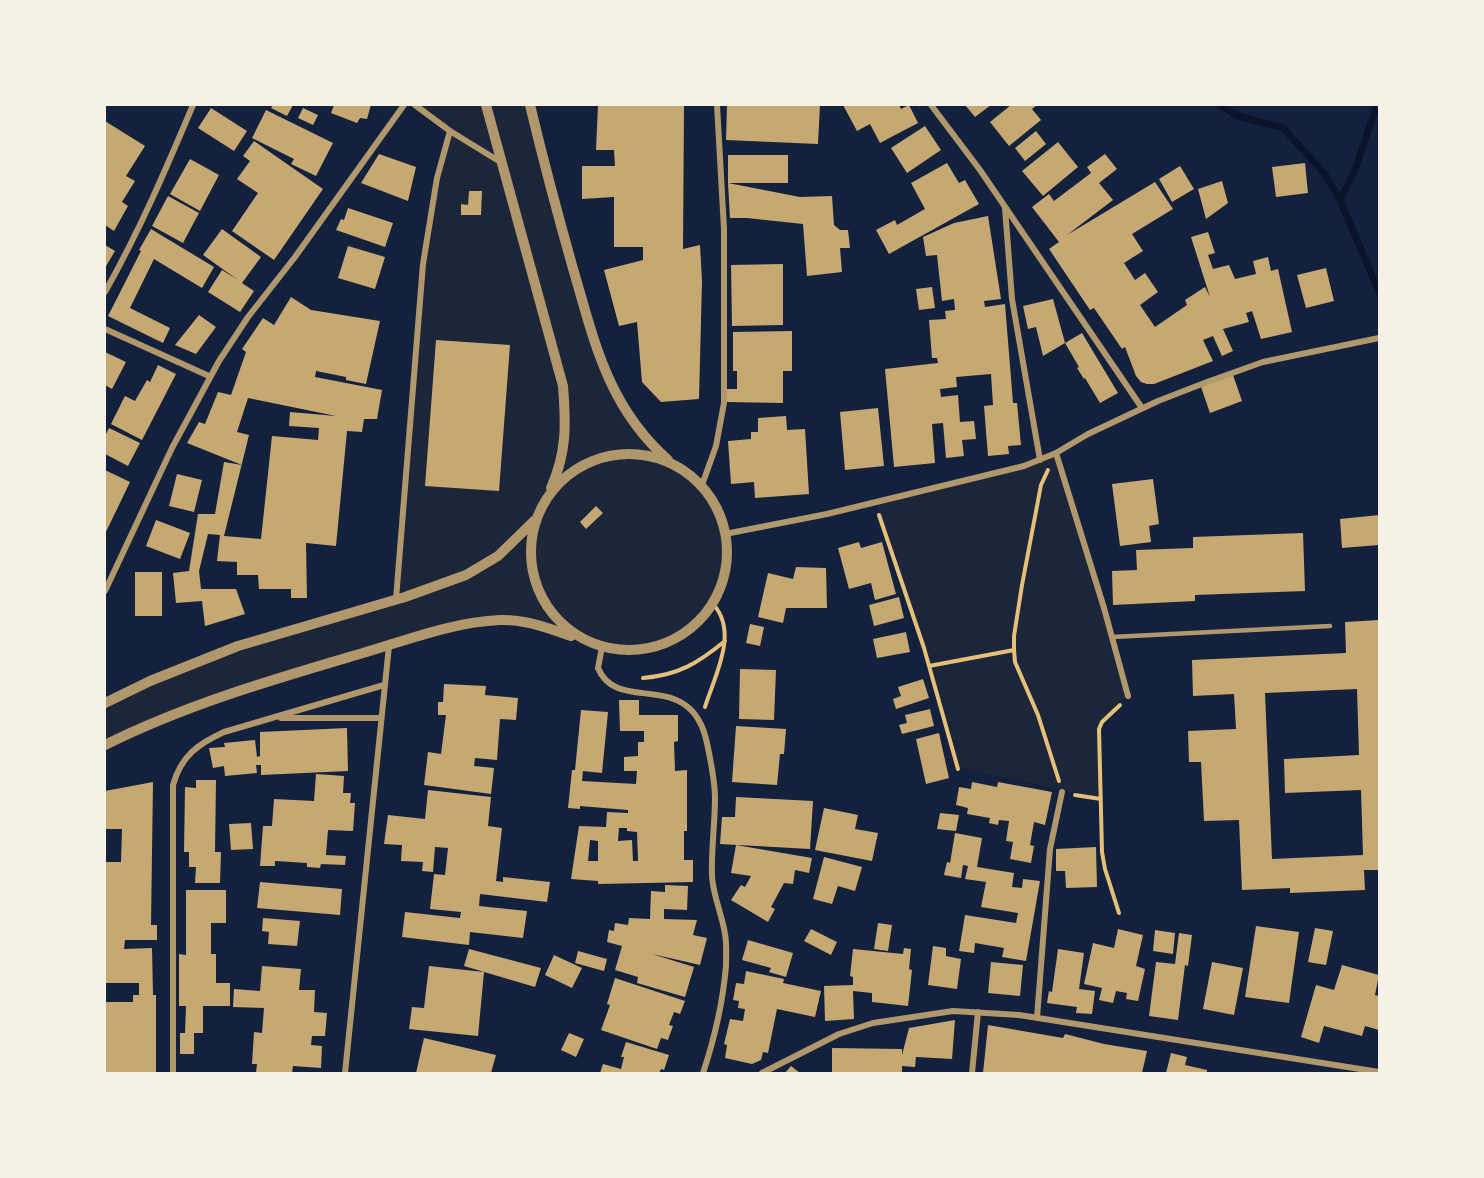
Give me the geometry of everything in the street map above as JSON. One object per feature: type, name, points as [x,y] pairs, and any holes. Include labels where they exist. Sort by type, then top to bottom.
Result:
[{"type":"street","points":[[105,292],[122,263],[169,164],[193,105]]},
{"type":"street","points":[[105,591],[172,448],[210,376],[248,317],[295,257],[404,105]]},
{"type":"street","points":[[415,105],[450,131],[502,164]]},
{"type":"street","points":[[486,105],[563,386],[566,433],[562,459],[537,517],[532,535],[530,553],[532,571],[545,605],[556,619],[585,641]]},
{"type":"street","points":[[530,105],[566,242],[606,374],[616,396],[639,431],[673,464]]},
{"type":"street","points":[[702,485],[716,446],[724,403],[724,240],[717,105]]},
{"type":"street","points":[[931,105],[980,170],[1142,408]]},
{"type":"street","points":[[396,599],[423,264],[437,178],[450,131]]},
{"type":"street","points":[[1005,207],[1012,299],[1040,460]]},
{"type":"street","points":[[105,329],[210,376]]},
{"type":"street","points":[[725,534],[827,514],[1013,469],[1056,453],[1088,434],[1142,408],[1263,362],[1379,338]]},
{"type":"street","points":[[1056,453],[1128,696]]},
{"type":"street","points":[[105,745],[216,698],[454,626],[500,620],[532,622],[602,647],[638,650],[656,647],[688,631],[713,604],[726,570],[725,534],[712,500],[702,485],[688,473],[656,458],[638,454],[620,454],[602,458],[569,474],[545,501]]},
{"type":"street","points":[[105,703],[184,666],[238,646],[443,585],[481,567],[512,543],[537,517]]},
{"type":"street","points":[[345,1073],[388,645]]},
{"type":"street","points":[[602,647],[598,668],[607,682],[616,688],[628,691],[674,698],[692,711],[706,735],[714,777],[715,799],[712,877],[725,933],[726,951],[719,1005],[703,1073]]},
{"type":"street","points":[[173,1073],[173,785],[183,760],[211,738],[384,685]]},
{"type":"street","points":[[271,718],[381,718]]},
{"type":"street","points":[[1037,1018],[1050,849],[1062,792]]},
{"type":"street","points":[[972,1073],[978,1011]]},
{"type":"street","points":[[762,1073],[857,1027],[944,1012],[978,1011],[1037,1018],[1379,1072]]},
{"type":"lane","points":[[1112,637],[1330,626]]},
{"type":"path","points":[[1056,453],[1041,484],[1014,636],[1015,662],[1038,715],[1062,792],[1101,799]]},
{"type":"path","points":[[875,501],[929,666],[958,769]]},
{"type":"path","points":[[700,722],[726,641],[724,620],[713,604]]},
{"type":"path","points":[[642,678],[664,676],[683,670],[703,659],[726,641]]},
{"type":"path","points":[[929,666],[1014,650]]},
{"type":"path","points":[[1119,912],[1102,852],[1099,729],[1102,722],[1128,696]]},
{"type":"shaded area","points":[[415,105],[530,105],[606,373],[653,447],[702,485],[720,516],[727,552],[726,570],[713,604],[688,631],[656,647],[638,650],[602,647],[532,622],[479,622],[284,677],[105,745],[105,703],[185,666],[396,599],[429,220],[450,131]]},
{"type":"shaded area","points":[[1056,454],[1127,696],[1102,721],[1099,729],[1099,797],[959,768],[925,648],[877,503],[1024,467]]},
{"type":"building","points":[[273,105],[293,105],[287,116],[271,108]]},
{"type":"building","points":[[334,105],[371,105],[367,119],[360,118],[357,123],[331,113]]},
{"type":"building","points":[[598,105],[684,105],[683,249],[700,245],[702,281],[699,399],[661,402],[642,382],[637,322],[619,326],[604,270],[643,260],[643,247],[614,247],[614,197],[582,199],[582,166],[615,166],[614,150],[596,150]]},
{"type":"building","points":[[727,105],[820,105],[818,144],[726,140]]},
{"type":"building","points":[[843,105],[899,105],[901,109],[909,105],[918,123],[880,143],[870,124],[857,131]]},
{"type":"building","points":[[965,105],[991,105],[975,117]]},
{"type":"building","points":[[1011,105],[1037,105],[1032,109],[1041,120],[1009,146],[990,122]]},
{"type":"building","points":[[211,108],[247,131],[234,151],[198,128]]},
{"type":"building","points":[[303,108],[318,115],[313,125],[298,118]]},
{"type":"building","points":[[266,110],[333,143],[316,176],[291,164],[294,159],[252,138]]},
{"type":"building","points":[[105,121],[145,146],[126,176],[135,181],[122,202],[128,206],[114,231],[105,225]]},
{"type":"building","points":[[925,126],[941,150],[907,173],[891,148]]},
{"type":"building","points":[[1036,131],[1046,144],[1025,161],[1015,148]]},
{"type":"building","points":[[254,141],[323,189],[274,260],[232,231],[258,193],[237,179],[250,161],[243,156]]},
{"type":"building","points":[[1058,142],[1078,167],[1043,196],[1022,171]]},
{"type":"building","points":[[379,154],[416,167],[408,201],[361,183]]},
{"type":"building","points":[[1105,154],[1117,169],[1099,183],[1113,200],[1067,235],[1155,182],[1173,209],[1132,234],[1143,251],[1124,263],[1135,280],[1145,273],[1158,292],[1140,305],[1155,327],[1187,305],[1185,300],[1205,287],[1210,297],[1191,237],[1208,232],[1215,253],[1208,255],[1213,269],[1229,265],[1235,279],[1256,274],[1253,261],[1268,257],[1271,271],[1278,269],[1292,332],[1261,339],[1252,311],[1246,313],[1249,322],[1223,329],[1233,351],[1222,356],[1213,336],[1203,340],[1213,361],[1154,384],[1141,382],[1136,376],[1125,347],[1122,349],[1094,308],[1090,310],[1049,249],[1059,242],[1032,207],[1049,194],[1054,201],[1091,173],[1087,167]]},
{"type":"building","points":[[728,155],[788,155],[788,183],[728,183]]},
{"type":"building","points":[[190,159],[219,175],[200,211],[170,194]]},
{"type":"building","points":[[947,163],[959,183],[965,180],[979,204],[889,254],[876,230],[895,220],[897,225],[925,209],[911,183]]},
{"type":"building","points":[[1305,163],[1308,193],[1276,197],[1272,167]]},
{"type":"building","points":[[1180,166],[1194,189],[1172,202],[1159,179]]},
{"type":"building","points":[[1222,181],[1228,203],[1206,219],[1198,189]]},
{"type":"building","points":[[728,183],[800,197],[832,196],[834,225],[840,230],[848,230],[850,248],[840,248],[842,272],[807,276],[803,224],[730,218]]},
{"type":"building","points":[[469,191],[482,191],[481,215],[461,215],[461,204],[468,205]]},
{"type":"building","points":[[168,196],[199,213],[183,243],[152,226]]},
{"type":"building","points":[[348,208],[393,223],[385,247],[336,230],[341,219],[344,220]]},
{"type":"building","points":[[988,216],[1001,299],[984,301],[985,307],[1005,304],[1013,403],[1017,403],[1021,445],[1008,446],[1009,454],[988,456],[984,406],[993,405],[991,374],[956,377],[957,387],[940,389],[941,397],[958,395],[960,422],[974,421],[976,439],[962,440],[964,456],[946,458],[943,423],[932,424],[935,463],[894,467],[885,369],[938,363],[937,358],[932,358],[929,320],[946,319],[945,311],[955,310],[954,299],[942,301],[937,255],[926,256],[923,237],[954,223]]},
{"type":"building","points":[[151,229],[214,267],[202,288],[154,259],[130,308],[170,328],[163,343],[108,316]]},
{"type":"building","points":[[222,229],[261,257],[242,283],[254,291],[240,312],[208,292],[222,270],[238,280],[203,255]]},
{"type":"building","points":[[105,245],[115,251],[105,268]]},
{"type":"building","points":[[348,246],[385,257],[375,289],[338,278]]},
{"type":"building","points":[[783,264],[783,325],[732,326],[731,265]]},
{"type":"building","points":[[1326,268],[1334,301],[1306,308],[1297,275]]},
{"type":"building","points":[[932,287],[935,308],[919,310],[916,289]]},
{"type":"building","points":[[291,297],[311,310],[380,321],[366,384],[316,371],[315,377],[382,390],[377,419],[364,419],[362,432],[347,431],[336,546],[306,543],[307,598],[291,598],[291,589],[259,589],[258,575],[237,575],[237,562],[217,561],[220,535],[208,534],[199,571],[201,589],[236,589],[245,614],[205,626],[202,601],[176,603],[173,573],[189,571],[198,514],[215,514],[224,462],[242,465],[187,443],[199,422],[205,424],[218,392],[231,395],[246,352],[242,349],[263,318],[274,325]],"holes":[[[248,398],[336,416],[290,412],[289,426],[319,428],[318,440],[272,436],[261,539],[224,536],[249,435],[237,432]]]},
{"type":"building","points":[[1053,299],[1065,343],[1043,356],[1036,327],[1028,329],[1023,306]]},
{"type":"building","points":[[199,315],[216,327],[196,354],[175,345]]},
{"type":"building","points":[[792,331],[792,371],[783,371],[783,403],[726,402],[727,389],[737,389],[737,371],[733,371],[733,332]]},
{"type":"building","points":[[1082,333],[1118,393],[1100,403],[1077,368],[1079,367],[1065,343]]},
{"type":"building","points":[[436,340],[510,345],[499,491],[425,486]]},
{"type":"building","points":[[105,352],[126,362],[112,389],[105,385]]},
{"type":"building","points":[[158,365],[176,374],[142,440],[111,424],[125,396],[135,401],[147,380],[150,382]]},
{"type":"building","points":[[1233,375],[1242,401],[1210,413],[1201,387]]},
{"type":"building","points":[[878,408],[884,466],[845,470],[840,412]]},
{"type":"building","points":[[786,416],[787,430],[805,429],[809,494],[755,498],[754,482],[731,484],[728,441],[751,439],[751,432],[758,432],[758,418]]},
{"type":"building","points":[[109,428],[140,443],[128,466],[105,454],[105,436]]},
{"type":"building","points":[[105,470],[130,482],[105,534]]},
{"type":"building","points":[[177,474],[202,480],[194,512],[169,506]]},
{"type":"building","points":[[1153,479],[1159,524],[1149,526],[1151,542],[1120,546],[1112,484]]},
{"type":"building","points":[[596,506],[603,513],[586,529],[580,522]]},
{"type":"building","points":[[1379,515],[1379,545],[1342,548],[1340,519]]},
{"type":"building","points":[[156,520],[190,533],[180,559],[146,546]]},
{"type":"building","points":[[1303,533],[1305,591],[1195,595],[1195,601],[1113,605],[1112,571],[1137,570],[1136,550],[1193,548],[1193,537]]},
{"type":"building","points":[[859,542],[861,548],[882,542],[896,594],[875,600],[871,583],[849,589],[838,548]]},
{"type":"building","points":[[796,567],[826,568],[827,608],[786,608],[783,623],[758,617],[768,573],[793,579]]},
{"type":"building","points":[[135,572],[162,572],[162,616],[135,616]]},
{"type":"building","points":[[899,597],[904,618],[874,626],[869,605]]},
{"type":"building","points":[[1379,620],[1379,870],[1364,870],[1365,890],[1290,893],[1290,888],[1242,890],[1239,820],[1204,821],[1201,762],[1189,762],[1188,731],[1236,729],[1234,694],[1193,696],[1192,660],[1346,653],[1345,622]],"holes":[[[1357,689],[1359,755],[1284,759],[1285,793],[1361,790],[1363,855],[1272,859],[1265,693]]]},
{"type":"building","points":[[750,624],[764,627],[760,646],[746,643]]},
{"type":"building","points":[[906,632],[910,652],[877,658],[873,639]]},
{"type":"building","points":[[740,669],[776,670],[774,720],[739,719]]},
{"type":"building","points":[[923,679],[929,698],[896,709],[893,699],[901,696],[898,687]]},
{"type":"building","points":[[444,684],[486,686],[485,695],[518,698],[516,720],[500,719],[497,760],[475,758],[474,766],[494,768],[491,794],[424,785],[428,752],[441,754],[446,715],[438,715],[438,702],[443,702]]},
{"type":"building","points":[[619,700],[639,700],[639,715],[678,715],[678,741],[674,742],[675,771],[687,770],[687,831],[684,831],[684,860],[693,860],[693,882],[598,884],[598,881],[571,879],[579,826],[606,827],[607,812],[628,813],[628,810],[580,806],[580,809],[568,808],[572,770],[575,770],[581,710],[608,712],[602,773],[583,771],[582,781],[636,784],[637,771],[624,771],[624,757],[638,756],[638,742],[644,742],[644,731],[620,731]],"holes":[[[619,828],[637,832],[638,861],[633,861],[632,840],[618,841]],[[590,840],[598,841],[598,861],[588,861]]]},
{"type":"building","points":[[930,709],[934,726],[902,734],[899,725],[907,723],[905,715]]},
{"type":"building","points":[[736,726],[786,729],[784,754],[780,754],[777,785],[732,782]]},
{"type":"building","points":[[347,728],[348,771],[261,775],[261,765],[256,765],[257,773],[225,776],[224,766],[213,768],[209,748],[225,747],[224,743],[255,740],[257,757],[260,756],[260,732]]},
{"type":"building","points":[[939,733],[949,778],[926,784],[916,739]]},
{"type":"building","points":[[316,774],[344,776],[343,793],[351,793],[350,803],[355,803],[353,831],[328,830],[326,855],[346,856],[345,865],[321,864],[320,868],[307,867],[307,863],[275,861],[275,866],[260,866],[263,826],[272,826],[274,799],[314,801]]},
{"type":"building","points":[[196,780],[216,780],[215,852],[221,852],[220,883],[195,883],[196,867],[189,867],[189,852],[184,852],[185,787],[196,788]]},
{"type":"building","points":[[153,782],[151,925],[157,925],[157,940],[125,940],[124,949],[152,948],[153,995],[156,995],[156,1073],[105,1073],[105,1002],[133,1002],[133,995],[139,995],[139,983],[105,983],[105,862],[121,862],[122,829],[105,829],[105,791]]},
{"type":"building","points":[[972,782],[997,787],[998,782],[1052,792],[1045,825],[1034,822],[1030,845],[1034,846],[1031,863],[1010,859],[1013,842],[1006,841],[1009,821],[999,820],[998,825],[989,823],[990,818],[967,814],[968,808],[956,805],[959,787],[971,789]]},
{"type":"building","points":[[428,790],[491,797],[488,826],[502,828],[496,881],[503,882],[503,877],[550,882],[547,902],[480,894],[479,906],[527,911],[523,938],[470,932],[469,945],[402,937],[405,912],[460,918],[461,912],[430,909],[434,874],[445,875],[448,848],[435,847],[433,872],[422,871],[423,862],[401,861],[402,845],[384,844],[388,815],[425,819]]},
{"type":"building","points":[[736,797],[813,801],[810,849],[720,844],[722,817],[735,817]]},
{"type":"building","points":[[824,808],[858,815],[855,829],[878,833],[872,861],[815,850]]},
{"type":"building","points":[[940,813],[959,815],[956,831],[937,829]]},
{"type":"building","points":[[251,823],[253,849],[231,850],[229,824]]},
{"type":"building","points":[[955,833],[982,838],[977,867],[1014,873],[1012,887],[1022,888],[1023,879],[1040,881],[1026,961],[1002,957],[1004,948],[975,943],[974,953],[959,951],[965,915],[1016,923],[1018,913],[981,907],[986,882],[965,879],[968,866],[963,865],[961,878],[944,875],[947,862],[950,863]]},
{"type":"building","points":[[736,845],[812,858],[809,873],[795,870],[793,884],[784,883],[771,907],[775,909],[768,922],[731,900],[741,885],[745,887],[751,876],[731,873]]},
{"type":"building","points":[[1096,847],[1097,887],[1066,888],[1065,871],[1056,871],[1056,849]]},
{"type":"building","points":[[824,857],[862,867],[855,891],[838,886],[832,904],[813,899]]},
{"type":"building","points":[[260,882],[342,889],[340,915],[257,908]]},
{"type":"building","points":[[665,885],[688,886],[687,910],[664,909],[664,919],[697,920],[693,935],[707,938],[700,965],[652,954],[694,967],[685,997],[637,983],[638,977],[615,970],[622,946],[607,942],[609,930],[614,931],[615,923],[628,925],[629,918],[650,919],[651,891],[665,892]]},
{"type":"building","points":[[186,890],[226,890],[226,923],[211,923],[211,954],[216,954],[216,983],[230,983],[230,1006],[203,1006],[203,1033],[194,1033],[194,1054],[180,1054],[180,1033],[185,1033],[186,1006],[179,1006],[179,954],[186,955]]},
{"type":"building","points":[[263,918],[300,921],[297,946],[268,944],[269,932],[262,931]]},
{"type":"building","points":[[878,923],[892,925],[888,951],[874,949]]},
{"type":"building","points":[[1256,926],[1299,932],[1289,1003],[1245,997]]},
{"type":"building","points":[[1315,928],[1333,931],[1326,965],[1308,962]]},
{"type":"building","points":[[811,929],[837,942],[831,955],[804,941]]},
{"type":"building","points":[[1118,929],[1143,935],[1136,966],[1145,969],[1138,1001],[1126,999],[1127,993],[1116,991],[1113,1003],[1099,1000],[1102,988],[1084,984],[1093,943],[1114,948]]},
{"type":"building","points":[[1155,930],[1175,933],[1173,954],[1153,951]]},
{"type":"building","points":[[1179,933],[1192,935],[1188,966],[1185,965],[1178,1020],[1149,1016],[1156,962],[1175,964]]},
{"type":"building","points":[[748,940],[793,953],[786,977],[769,972],[771,968],[742,960]]},
{"type":"building","points":[[933,946],[946,948],[946,956],[961,959],[957,989],[928,985]]},
{"type":"building","points":[[904,948],[911,949],[909,969],[912,970],[908,1006],[872,1002],[872,993],[853,991],[854,1019],[825,1021],[824,986],[853,985],[853,977],[850,976],[853,949],[903,954]]},
{"type":"building","points":[[469,949],[541,968],[535,987],[464,966]]},
{"type":"building","points":[[1058,949],[1084,953],[1079,989],[1095,991],[1092,1014],[1076,1013],[1077,1007],[1047,1003],[1049,991],[1052,992]]},
{"type":"building","points":[[578,951],[607,959],[604,971],[575,963]]},
{"type":"building","points":[[554,955],[582,968],[572,988],[545,975]]},
{"type":"building","points":[[991,962],[1023,965],[1020,996],[988,993]]},
{"type":"building","points":[[1212,962],[1243,968],[1234,1015],[1203,1009]]},
{"type":"building","points":[[1342,965],[1379,975],[1375,995],[1379,996],[1379,1030],[1365,1026],[1362,1036],[1324,1026],[1319,1043],[1301,1037],[1316,985],[1334,990]]},
{"type":"building","points":[[262,966],[301,969],[299,990],[315,990],[314,1012],[327,1013],[325,1036],[312,1036],[311,1045],[322,1046],[321,1068],[293,1066],[292,1073],[256,1073],[257,1064],[252,1064],[254,1032],[262,1033],[264,1008],[233,1007],[234,989],[260,991]]},
{"type":"building","points":[[429,966],[484,972],[478,1036],[409,1029],[412,1007],[424,1008]]},
{"type":"building","points":[[746,971],[784,979],[783,983],[821,991],[815,1017],[777,1009],[768,1053],[763,1052],[761,1060],[752,1064],[725,1058],[727,1045],[724,1044],[730,1019],[743,1021],[745,1009],[738,1008],[739,1001],[733,1000],[736,983],[744,984]]},
{"type":"building","points":[[615,978],[685,1001],[680,1014],[674,1012],[669,1025],[673,1026],[668,1040],[661,1038],[657,1049],[601,1030],[610,1005],[607,1004]]},
{"type":"building","points":[[955,1020],[952,1059],[916,1057],[915,1067],[902,1066],[902,1073],[832,1073],[832,1048],[902,1049],[902,1055],[909,1028]]},
{"type":"building","points":[[988,1025],[1063,1038],[1065,1034],[1104,1044],[1147,1051],[1142,1073],[983,1073]]},
{"type":"building","points":[[569,1033],[584,1039],[576,1057],[561,1050]]},
{"type":"building","points":[[424,1038],[496,1055],[491,1073],[416,1073]]},
{"type":"building","points":[[626,1042],[669,1055],[664,1070],[661,1069],[659,1073],[600,1073],[603,1064],[621,1069],[624,1057],[621,1057]]},
{"type":"building","points":[[1171,1053],[1187,1057],[1185,1065],[1207,1070],[1207,1073],[1166,1073]]},
{"type":"building","points":[[791,1066],[800,1073],[785,1073]]},
{"type":"waterway","points":[[1220,105],[1238,116],[1283,128],[1324,173],[1340,200],[1379,292]]},
{"type":"waterway","points":[[1340,200],[1355,170],[1377,105]]}]
